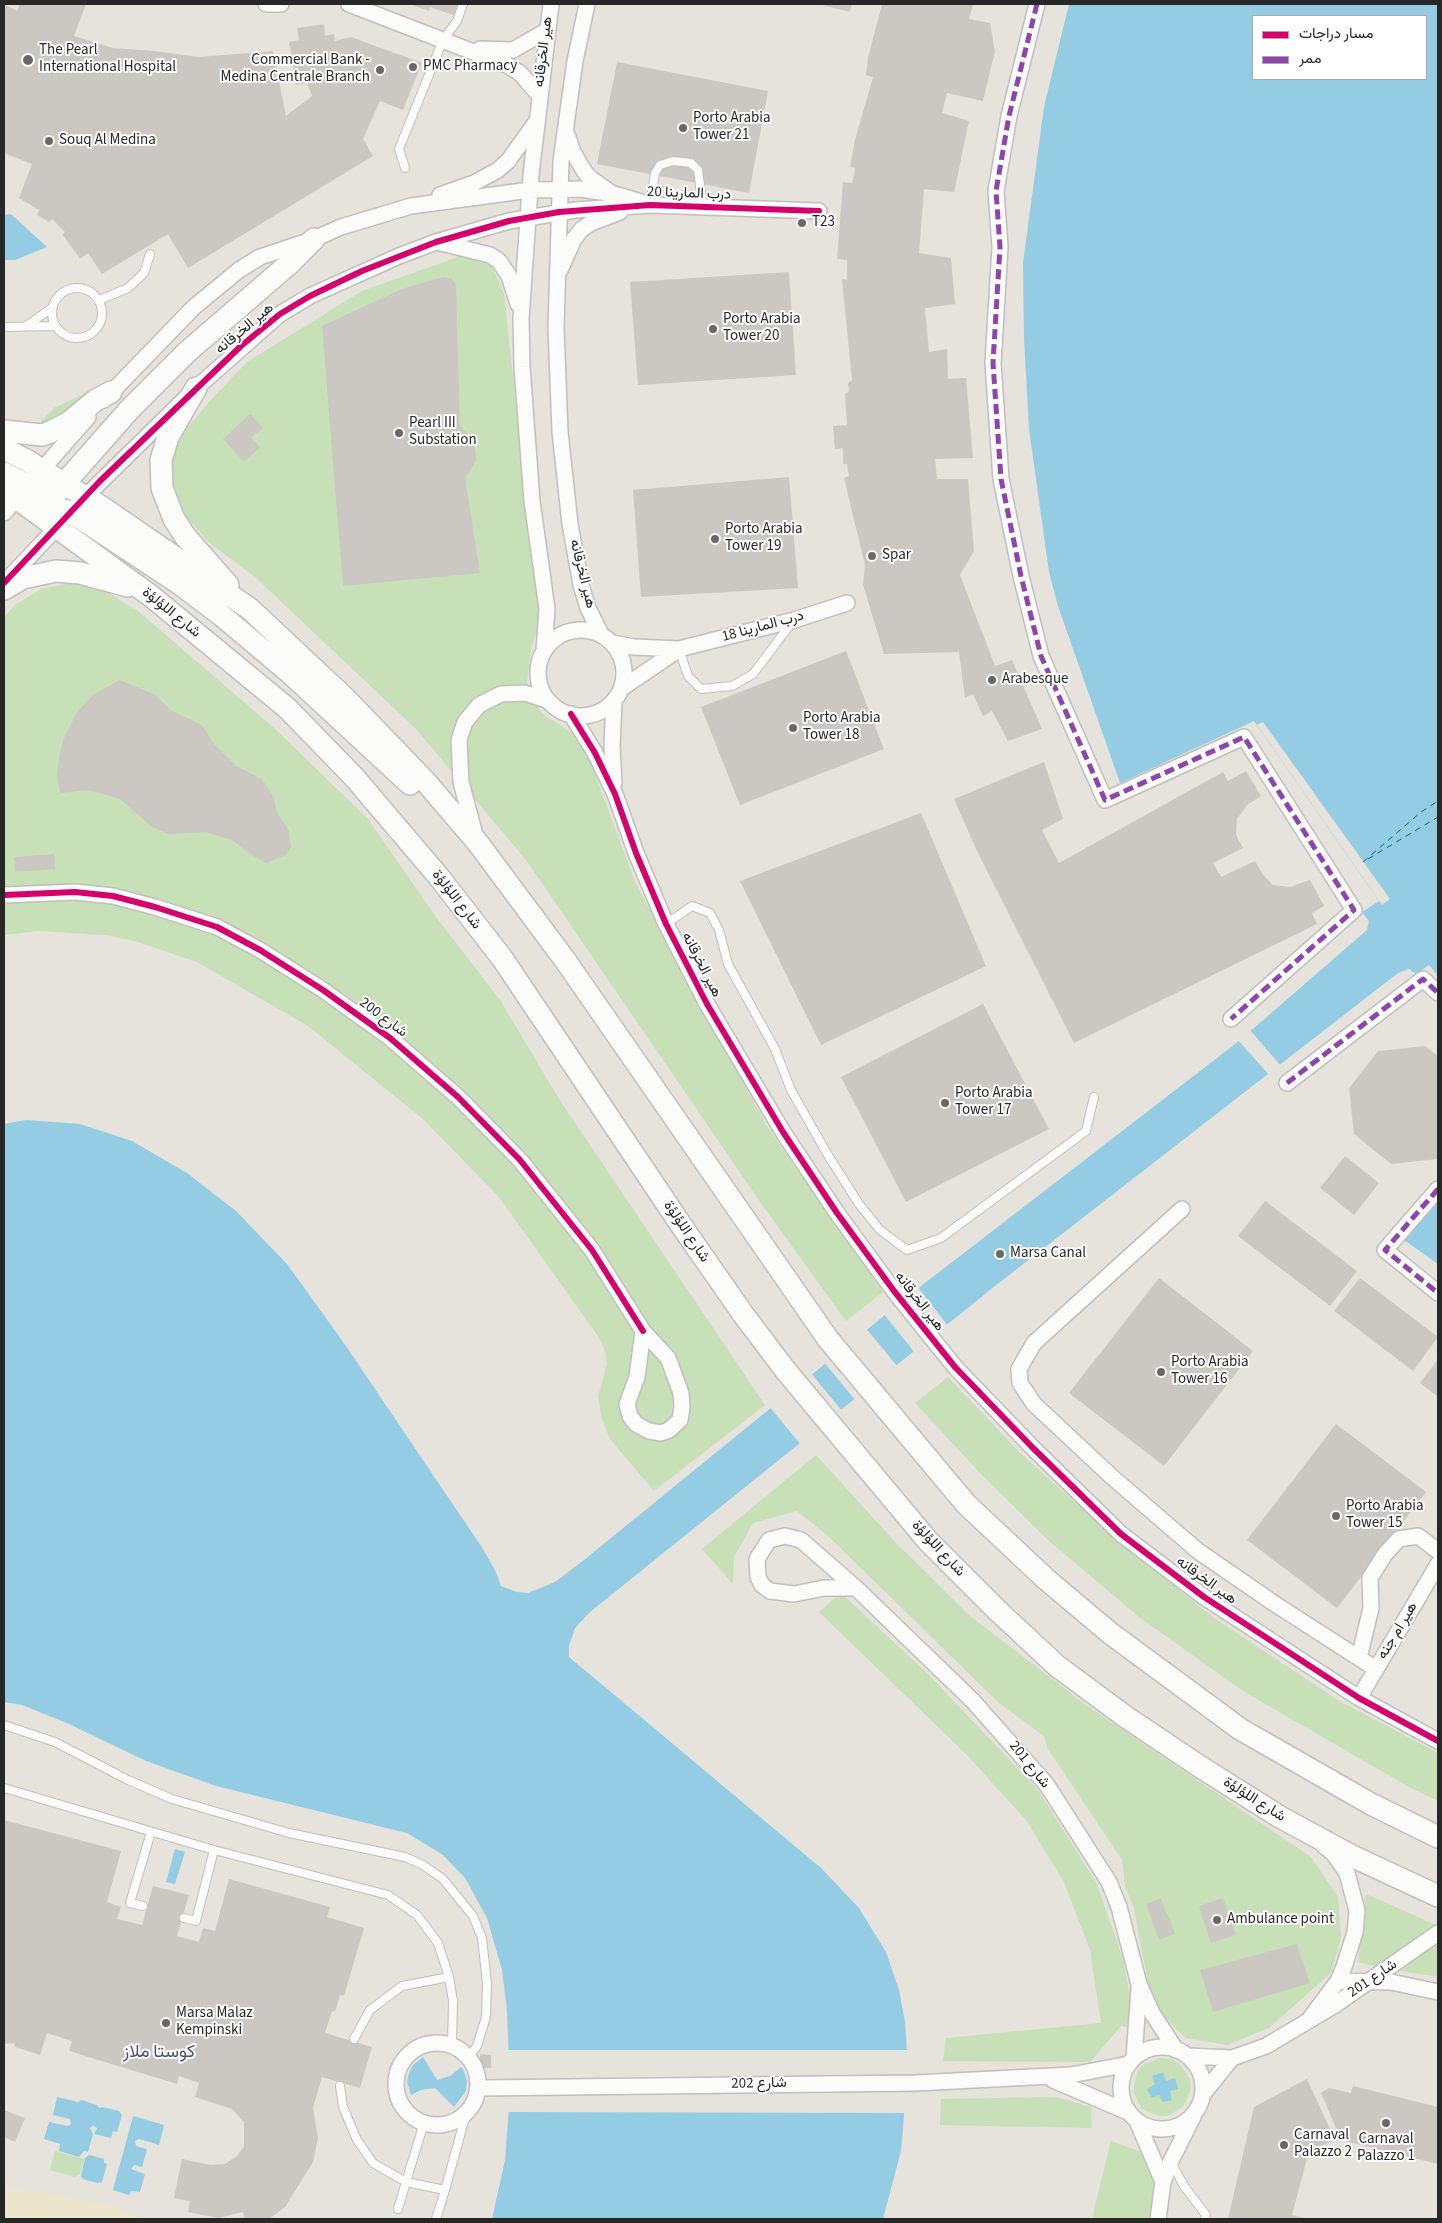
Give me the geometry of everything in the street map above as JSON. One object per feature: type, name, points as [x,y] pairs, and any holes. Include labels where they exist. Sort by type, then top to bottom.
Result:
[{"type":"main road","points":[[63,504],[129,410],[187,352],[289,264],[314,239]]},
{"type":"main road","points":[[196,388],[168,437],[161,460],[162,488],[174,519],[185,536],[250,609]]},
{"type":"main road","points":[[4,432],[42,435],[48,433],[68,423],[96,400],[111,392]]},
{"type":"main road","name":"شارع اللؤلؤة","points":[[4,449],[41,470],[63,504],[152,596],[287,708],[354,777],[439,877],[502,958],[743,1314],[786,1370],[928,1541],[1056,1666],[1126,1717],[1280,1817],[1354,1857],[1438,1896]]},
{"type":"main road","points":[[4,473],[13,497],[63,504],[160,570],[221,615],[290,673],[415,789],[451,813]]},
{"type":"main road","name":"شارع اللؤلؤة","points":[[13,497],[63,504],[250,609],[347,700],[425,781],[478,843],[565,960],[828,1339],[966,1504],[1047,1580],[1110,1633],[1182,1689],[1240,1729],[1294,1761],[1371,1804],[1438,1837]]},
{"type":"main road","points":[[4,589],[23,578],[63,571],[105,579],[152,596]]},
{"type":"street","points":[[266,4],[281,4]]},
{"type":"street","points":[[350,4],[507,65],[520,73],[539,95]]},
{"type":"street","name":"هير الخرقانه","points":[[544,651],[547,609],[531,492],[522,367],[521,319],[527,217],[536,121],[546,31],[551,4]]},
{"type":"street","name":"هير الخرقانه","points":[[587,4],[575,61],[559,188],[556,279],[560,432],[570,524],[581,585],[588,608],[607,638]]},
{"type":"street","points":[[1037,4],[1009,116],[996,191],[1000,247],[993,363],[1001,479],[1021,576],[1041,656],[1105,800],[1244,738],[1354,910],[1231,1019]]},
{"type":"street","points":[[447,42],[488,51],[513,50],[546,31]]},
{"type":"street","points":[[13,497],[41,470],[111,392],[194,307],[239,270],[260,257],[314,239],[341,227],[411,206],[474,183],[498,170],[508,161],[536,121]]},
{"type":"street","points":[[566,128],[573,152],[589,177],[614,194]]},
{"type":"street","points":[[411,206],[530,190],[559,188]]},
{"type":"street","name":"درب المارينا 20","points":[[559,188],[614,194],[650,204]]},
{"type":"street","points":[[556,279],[574,238],[582,229],[601,218],[650,204]]},
{"type":"street","name":"درب المارينا 20","points":[[559,212],[650,204],[819,211]]},
{"type":"street","name":"هير الخرقانه","points":[[4,583],[63,504],[280,314],[310,296],[362,270],[436,242],[527,217],[559,212]]},
{"type":"street","points":[[436,242],[490,255],[499,261],[514,288],[521,319]]},
{"type":"street","name":"درب المارينا 18","points":[[607,638],[643,648],[679,649],[794,620],[847,603]]},
{"type":"street","points":[[586,630],[607,638],[624,664],[618,694],[595,713],[571,714],[559,709],[549,701],[542,690],[538,677],[539,663],[544,651],[555,638],[569,631],[586,630]]},
{"type":"street","name":"درب المارينا 18","points":[[618,694],[679,649]]},
{"type":"street","points":[[478,843],[469,817],[461,782],[459,740],[465,722],[479,705],[501,694],[525,693],[549,701]]},
{"type":"street","name":"هير الخرقانه","points":[[615,794],[612,747],[618,694]]},
{"type":"street","name":"هير الخرقانه","points":[[571,714],[595,753],[615,794],[636,853],[666,924],[707,1004],[783,1132],[837,1212],[894,1291],[955,1367],[1032,1447],[1121,1534],[1204,1597],[1358,1698],[1438,1742]]},
{"type":"street","name":"شارع 200","points":[[4,895],[75,892],[113,896],[156,907],[217,927],[260,950],[323,990],[390,1038],[458,1097],[520,1160],[592,1250],[643,1331],[668,1358],[680,1393],[682,1407],[680,1420],[669,1430],[661,1433],[649,1431],[636,1424],[630,1416],[627,1404],[637,1377],[643,1331]]},
{"type":"street","points":[[1288,1084],[1423,979],[1438,993]]},
{"type":"street","points":[[1438,1190],[1385,1250],[1438,1292]]},
{"type":"street","points":[[1182,1209],[1034,1343],[1019,1369],[1020,1383],[1034,1404],[1112,1476],[1198,1551],[1275,1604],[1376,1668]]},
{"type":"street","name":"شارع 201","points":[[856,1588],[824,1588],[794,1594],[779,1594],[762,1585],[756,1567],[757,1559],[769,1540],[785,1536],[801,1540],[856,1588],[973,1701],[1047,1785],[1109,1882],[1119,1907],[1139,1984],[1152,2013],[1181,2053],[1232,2058],[1266,2046],[1307,2023],[1368,1981],[1386,1972],[1438,1933]]},
{"type":"street","points":[[1359,1658],[1371,1608],[1370,1578],[1385,1554],[1399,1538],[1418,1536],[1438,1551]]},
{"type":"street","name":"هير ام جنه","points":[[1358,1698],[1438,1564]]},
{"type":"street","name":"شارع 201","points":[[1280,1817],[1332,1853],[1347,1873],[1357,1910],[1350,1949],[1338,1980],[1307,2023]]},
{"type":"street","points":[[1338,1980],[1412,1985],[1438,1992]]},
{"type":"street","name":"شارع 201","points":[[1132,2061],[1139,1984]]},
{"type":"street","points":[[440,2042],[452,2045],[469,2057],[475,2066],[479,2088],[473,2106],[466,2114],[446,2124],[424,2123],[404,2109],[396,2087],[399,2070],[408,2055],[417,2048],[440,2042]]},
{"type":"street","points":[[1163,2182],[1133,2116],[1123,2100],[1121,2088],[1123,2075],[1132,2061],[1150,2050],[1167,2048],[1181,2053],[1200,2073],[1203,2094]]},
{"type":"street","points":[[1158,2219],[1163,2182],[1171,2161],[1203,2094],[1232,2058]]},
{"type":"street","name":"شارع 202","points":[[479,2088],[916,2083],[1039,2078],[1071,2076],[1132,2061]]},
{"type":"street","name":"شارع 202","points":[[1039,2078],[1068,2085],[1133,2116]]},
{"type":"street","points":[[1133,2116],[1149,2127],[1161,2129],[1174,2128],[1186,2122],[1195,2113]]},
{"type":"lane","points":[[405,168],[399,149],[463,4]]},
{"type":"lane","points":[[650,204],[655,173],[660,165],[672,161],[691,163],[698,170],[703,207]]},
{"type":"lane","points":[[100,300],[128,288],[144,273],[150,254]]},
{"type":"lane","points":[[4,327],[55,326],[69,337],[86,337],[99,326],[102,309],[100,300],[86,289],[69,289],[61,293],[52,308],[26,326]]},
{"type":"lane","points":[[52,308],[55,326]]},
{"type":"lane","points":[[679,649],[688,676],[701,689],[732,686],[753,674],[794,620]]},
{"type":"lane","points":[[666,924],[692,906],[710,913],[719,930],[728,964],[775,1049],[791,1090],[826,1152],[864,1211],[880,1230],[907,1250],[941,1238],[1086,1131],[1094,1097]]},
{"type":"lane","points":[[4,1725],[55,1742],[128,1780],[172,1799],[289,1833],[405,1857],[423,1865],[443,1879],[473,1916],[482,1938],[486,1983],[486,2017],[477,2046],[469,2057]]},
{"type":"lane","points":[[4,1788],[214,1850],[388,1895],[417,1915],[438,1943],[449,1977],[453,2001],[452,2045]]},
{"type":"lane","points":[[143,1906],[130,1903],[151,1832]]},
{"type":"lane","points":[[184,1918],[196,1921],[214,1850]]},
{"type":"lane","points":[[354,2039],[370,2010],[402,1986],[449,1977]]},
{"type":"lane","points":[[340,2086],[343,2107],[357,2140],[373,2163],[406,2182],[445,2190]]},
{"type":"lane","points":[[436,2219],[466,2114]]},
{"type":"lane","points":[[398,2210],[424,2123]]},
{"type":"lane","points":[[1171,2161],[1184,2186],[1206,2215],[1205,2219]]},
{"type":"green space","points":[[461,256],[491,264],[504,294],[540,622],[531,649],[527,683],[532,699],[543,714],[572,733],[591,763],[635,882],[768,1128],[883,1292],[846,1321],[763,1206],[526,860],[416,729],[255,577],[211,544],[178,509],[169,476],[176,442],[207,404],[247,362],[362,291]]},
{"type":"green space","points":[[108,382],[95,397],[42,426],[41,421],[54,408]]},
{"type":"green space","points":[[66,584],[81,584],[109,593],[138,611],[273,727],[368,819],[436,917],[500,1000],[559,1099],[765,1405],[654,1491],[610,1439],[602,1419],[598,1397],[607,1364],[605,1351],[600,1339],[499,1197],[423,1119],[308,1026],[197,962],[135,941],[105,935],[38,931],[4,935],[4,617],[15,605],[41,589]]},
{"type":"green space","points":[[948,1377],[1021,1454],[1124,1546],[1217,1620],[1336,1699],[1438,1753],[1438,1801],[1409,1787],[1243,1691],[1139,1617],[1048,1540],[981,1474],[915,1403]]},
{"type":"green space","points":[[816,1455],[896,1543],[970,1616],[1086,1705],[1311,1857],[1338,1897],[1341,1936],[1332,1972],[1269,2028],[1227,2045],[1186,2038],[1167,2020],[1150,1994],[1134,1909],[1125,1886],[1122,1860],[1048,1749],[1044,1736],[999,1703],[827,1535],[797,1511],[753,1523],[734,1557],[733,1584],[702,1549]]},
{"type":"green space","points":[[841,1593],[929,1675],[1038,1790],[1096,1882],[1124,1962],[1130,1999],[1127,2027],[1121,2026],[1090,2062],[943,2061],[946,2038],[1101,2023],[1090,1950],[1064,1882],[1026,1820],[966,1754],[819,1612]]},
{"type":"green space","points":[[1366,1894],[1436,1925],[1377,1967],[1358,1962]]},
{"type":"green space","points":[[1438,1940],[1438,1977],[1401,1971],[1430,1946]]},
{"type":"green space","points":[[1160,2058],[1170,2059],[1179,2063],[1190,2079],[1191,2089],[1184,2106],[1168,2116],[1158,2116],[1141,2108],[1133,2091],[1137,2072],[1143,2065]]},
{"type":"green space","points":[[1056,2097],[1091,2107],[1092,2128],[940,2125],[941,2099]]},
{"type":"green space","points":[[1111,2141],[1147,2154],[1159,2186],[1153,2219],[1092,2219]]},
{"type":"green space","points":[[55,2151],[84,2159],[80,2174],[75,2177],[50,2170]]},
{"type":"sand","points":[[4,2188],[51,2193],[121,2209],[142,2219],[4,2219]]},
{"type":"water","points":[[1069,4],[1438,4],[1438,976],[1429,965],[1416,974],[1409,969],[1398,973],[995,1286],[590,1612],[575,1628],[569,1646],[569,1657],[821,1868],[859,1908],[886,1952],[899,1990],[905,2022],[908,2068],[901,2151],[883,2219],[492,2219],[505,2160],[510,2095],[507,2010],[502,1970],[487,1918],[465,1878],[443,1855],[407,1833],[216,1786],[146,1761],[69,1724],[22,1705],[4,1702],[4,1124],[26,1120],[80,1124],[132,1141],[187,1173],[236,1211],[287,1264],[346,1346],[481,1546],[495,1570],[501,1586],[517,1592],[528,1593],[555,1582],[584,1560],[912,1293],[1239,1041],[1367,930],[1369,921],[1362,912],[1379,901],[1254,721],[1120,783],[1058,606],[1049,572],[1029,429],[1024,339],[1023,263],[1044,107]]},
{"type":"water","points":[[10,214],[47,247],[15,260],[4,260],[4,215]]},
{"type":"water","points":[[1438,1200],[1438,1264],[1404,1240]]},
{"type":"water","points":[[175,1849],[185,1852],[175,1884],[166,1882]]},
{"type":"water","points":[[423,2057],[437,2080],[450,2076],[461,2067],[464,2071],[467,2081],[466,2091],[454,2107],[435,2088],[421,2090],[411,2095],[407,2082],[409,2073],[413,2065]]},
{"type":"water","points":[[1163,2072],[1166,2081],[1175,2078],[1178,2089],[1170,2091],[1172,2100],[1163,2102],[1159,2095],[1152,2098],[1147,2089],[1155,2084],[1152,2076]]},
{"type":"water","points":[[57,2097],[78,2102],[81,2100],[97,2105],[99,2108],[103,2107],[119,2111],[122,2115],[117,2132],[113,2131],[111,2138],[94,2134],[97,2128],[93,2125],[90,2128],[93,2134],[88,2152],[84,2151],[79,2157],[59,2151],[60,2144],[44,2139],[49,2122],[68,2126],[71,2124],[70,2119],[53,2115]]},
{"type":"water","points":[[133,2116],[164,2125],[159,2145],[139,2139],[135,2141],[136,2146],[147,2149],[142,2167],[134,2165],[131,2169],[145,2174],[140,2192],[131,2191],[129,2195],[113,2190]]},
{"type":"water","points":[[89,2155],[104,2159],[104,2163],[107,2164],[102,2182],[97,2183],[83,2179],[81,2176],[85,2158]]},
{"type":"pier","points":[[1263,722],[1390,899],[1382,905],[1257,725]]},
{"type":"pier","points":[[1249,1029],[1282,1067],[1270,1076],[1237,1039]]},
{"type":"pier","points":[[917,1286],[948,1326],[915,1353],[883,1313]]},
{"type":"pier","points":[[865,1327],[898,1367],[856,1401],[823,1361]]},
{"type":"pier","points":[[810,1372],[843,1412],[801,1445],[768,1405]]},
{"type":"pier","points":[[507,2050],[910,2050],[908,2113],[506,2112]]},
{"type":"building","points":[[4,4],[17,11],[20,4],[86,4],[74,36],[113,48],[199,57],[273,51],[286,116],[312,96],[307,83],[296,85],[289,42],[299,40],[297,28],[324,24],[325,36],[334,34],[335,41],[351,37],[422,63],[403,110],[380,101],[363,139],[373,156],[188,268],[168,234],[102,274],[88,253],[80,259],[63,235],[65,232],[52,219],[49,222],[37,215],[39,210],[19,198],[32,164],[4,153]]},
{"type":"building","points":[[410,4],[460,4],[456,16],[430,7],[429,11]]},
{"type":"building","points":[[818,4],[852,4],[850,12]]},
{"type":"building","points":[[882,4],[973,4],[969,19],[990,23],[995,51],[983,101],[947,93],[942,113],[969,121],[954,192],[924,189],[919,253],[951,258],[955,304],[925,308],[929,352],[947,349],[948,379],[966,378],[973,458],[935,459],[937,479],[968,479],[974,551],[960,575],[995,666],[1012,660],[1042,729],[1008,741],[992,711],[983,716],[973,694],[965,698],[959,652],[884,654],[863,585],[865,565],[844,478],[849,476],[847,464],[843,464],[843,448],[835,449],[833,426],[847,425],[845,394],[849,391],[848,383],[852,380],[842,279],[847,280],[847,260],[837,259],[843,182],[852,183],[855,168],[850,167],[855,140],[873,77],[866,75],[868,58]]},
{"type":"building","name":"Porto Arabia Tower 21","points":[[617,62],[768,91],[749,193],[597,164]]},
{"type":"building","name":"Porto Arabia Tower 20","points":[[789,272],[796,375],[638,385],[630,282]]},
{"type":"building","name":"Pearl III Substation","points":[[443,277],[451,278],[456,285],[460,426],[474,440],[476,461],[465,478],[480,573],[343,586],[322,326],[402,289]]},
{"type":"building","points":[[250,414],[263,428],[251,438],[260,447],[244,462],[223,439]]},
{"type":"building","name":"Porto Arabia Tower 19","points":[[789,477],[798,588],[641,597],[633,490]]},
{"type":"building","name":"Porto Arabia Tower 18","points":[[846,651],[884,749],[740,805],[701,707]]},
{"type":"building","points":[[120,680],[154,694],[172,711],[202,725],[214,744],[236,766],[262,779],[273,796],[278,814],[289,831],[291,847],[286,855],[266,863],[232,840],[206,832],[169,834],[152,827],[120,799],[88,790],[60,793],[57,776],[59,757],[64,738],[77,712],[94,694]]},
{"type":"building","points":[[1044,762],[1063,819],[1042,830],[1059,863],[1223,772],[1228,781],[1246,771],[1261,796],[1247,805],[1237,819],[1236,835],[1243,848],[1213,863],[1221,877],[1255,861],[1263,875],[1273,885],[1290,887],[1310,880],[1324,906],[1312,913],[1317,924],[1074,1043],[977,851],[954,799]]},
{"type":"building","points":[[921,813],[986,966],[821,1045],[740,881]]},
{"type":"building","points":[[54,854],[55,869],[15,872],[14,857]]},
{"type":"building","name":"Porto Arabia Tower 17","points":[[983,1004],[1049,1129],[906,1202],[841,1077]]},
{"type":"building","points":[[1425,1046],[1438,1056],[1438,1159],[1391,1164],[1354,1134],[1349,1088],[1378,1051]]},
{"type":"building","points":[[1345,1156],[1379,1183],[1354,1215],[1320,1188]]},
{"type":"building","points":[[1265,1201],[1357,1271],[1330,1306],[1238,1236]]},
{"type":"building","name":"Porto Arabia Tower 16","points":[[1159,1278],[1253,1351],[1164,1466],[1069,1393]]},
{"type":"building","points":[[1360,1278],[1438,1337],[1413,1371],[1334,1311]]},
{"type":"building","points":[[1438,1359],[1438,1397],[1420,1383]]},
{"type":"building","name":"Porto Arabia Tower 15","points":[[1336,1424],[1426,1492],[1337,1608],[1247,1540]]},
{"type":"building","name":"Marsa Malaz Kempinski","points":[[4,1820],[121,1851],[107,1902],[121,1907],[117,1919],[142,1925],[153,1886],[189,1895],[177,1936],[199,1942],[203,1928],[215,1931],[229,1879],[330,1907],[327,1917],[364,1928],[344,1996],[340,1995],[335,2012],[332,2011],[325,2033],[372,2047],[360,2088],[322,2077],[313,2108],[318,2138],[313,2162],[285,2207],[269,2219],[245,2219],[243,2212],[218,2218],[188,2212],[190,2201],[174,2198],[182,2159],[210,2165],[225,2164],[238,2155],[244,2146],[244,2122],[232,2109],[195,2097],[199,2083],[179,2076],[177,2084],[69,2051],[72,2041],[47,2033],[40,2055],[15,2047],[14,2043],[4,2044]]},
{"type":"building","points":[[1161,1898],[1175,1934],[1159,1940],[1146,1904]]},
{"type":"building","name":"Ambulance point","points":[[1223,1898],[1236,1935],[1211,1943],[1199,1906]]},
{"type":"building","points":[[1297,1944],[1310,1983],[1213,2012],[1200,1970]]},
{"type":"building","points":[[480,2054],[491,2055],[491,2068],[485,2068],[480,2062]]},
{"type":"building","name":"Carnaval Palazzo 2","points":[[1307,2079],[1335,2140],[1309,2151],[1292,2215],[1309,2219],[1228,2219],[1254,2107]]},
{"type":"building","name":"Carnaval Palazzo 1","points":[[1353,2086],[1438,2107],[1438,2164],[1341,2140],[1321,2093],[1329,2088],[1351,2093]]},
{"type":"building","points":[[4,2110],[25,2118],[15,2142],[4,2137]]},
{"type":"ferry route","points":[[1363,862],[1421,812],[1438,801]]},
{"type":"ferry route","points":[[1368,859],[1438,817]]},
{"type":"marked path","points":[[1037,4],[1009,116],[996,191],[1000,247],[993,363],[1001,479],[1021,576],[1041,656],[1105,800],[1244,737],[1354,910],[1231,1019]]},
{"type":"marked path","points":[[1287,1083],[1423,979],[1438,993]]},
{"type":"marked path","points":[[1438,1189],[1385,1250],[1438,1293]]},
{"type":"cycle path","points":[[4,583],[100,481],[241,346],[280,314],[310,296],[362,271],[436,242],[509,221],[559,212],[650,205],[819,211]]},
{"type":"cycle path","points":[[571,714],[595,753],[615,794],[636,853],[666,924],[707,1004],[783,1132],[837,1213],[894,1291],[955,1367],[1032,1447],[1121,1534],[1204,1597],[1359,1698],[1438,1741]]},
{"type":"cycle path","points":[[4,895],[75,892],[113,896],[155,907],[217,927],[260,950],[323,990],[390,1038],[458,1097],[520,1160],[592,1250],[643,1331]]},
{"type":"place","name":"The Pearl International Hospital","points":[[28,60]]},
{"type":"place","name":"PMC Pharmacy","points":[[413,67]]},
{"type":"place","name":"Commercial Bank - Medina Centrale Branch","points":[[380,70]]},
{"type":"place","name":"Porto Arabia Tower 21","points":[[683,128]]},
{"type":"place","name":"Souq Al Medina","points":[[49,141]]},
{"type":"place","name":"T23","points":[[802,223]]},
{"type":"place","name":"Porto Arabia Tower 20","points":[[713,329]]},
{"type":"place","name":"Pearl III Substation","points":[[399,433]]},
{"type":"place","name":"Porto Arabia Tower 19","points":[[715,539]]},
{"type":"place","name":"Spar","points":[[872,556]]},
{"type":"place","name":"Arabesque","points":[[992,680]]},
{"type":"place","name":"Porto Arabia Tower 18","points":[[793,728]]},
{"type":"place","name":"Porto Arabia Tower 17","points":[[945,1103]]},
{"type":"place","name":"Marsa Canal","points":[[1000,1254]]},
{"type":"place","name":"Porto Arabia Tower 16","points":[[1161,1372]]},
{"type":"place","name":"Porto Arabia Tower 15","points":[[1336,1516]]},
{"type":"place","name":"Ambulance point","points":[[1217,1920]]},
{"type":"place","name":"Marsa Malaz Kempinski","points":[[166,2023]]},
{"type":"place","name":"Carnaval Palazzo 1","points":[[1386,2123]]},
{"type":"place","name":"Carnaval Palazzo 2","points":[[1284,2145]]},
{"type":"district","name":"كوستا ملاز","points":[[159,2053]]}]
